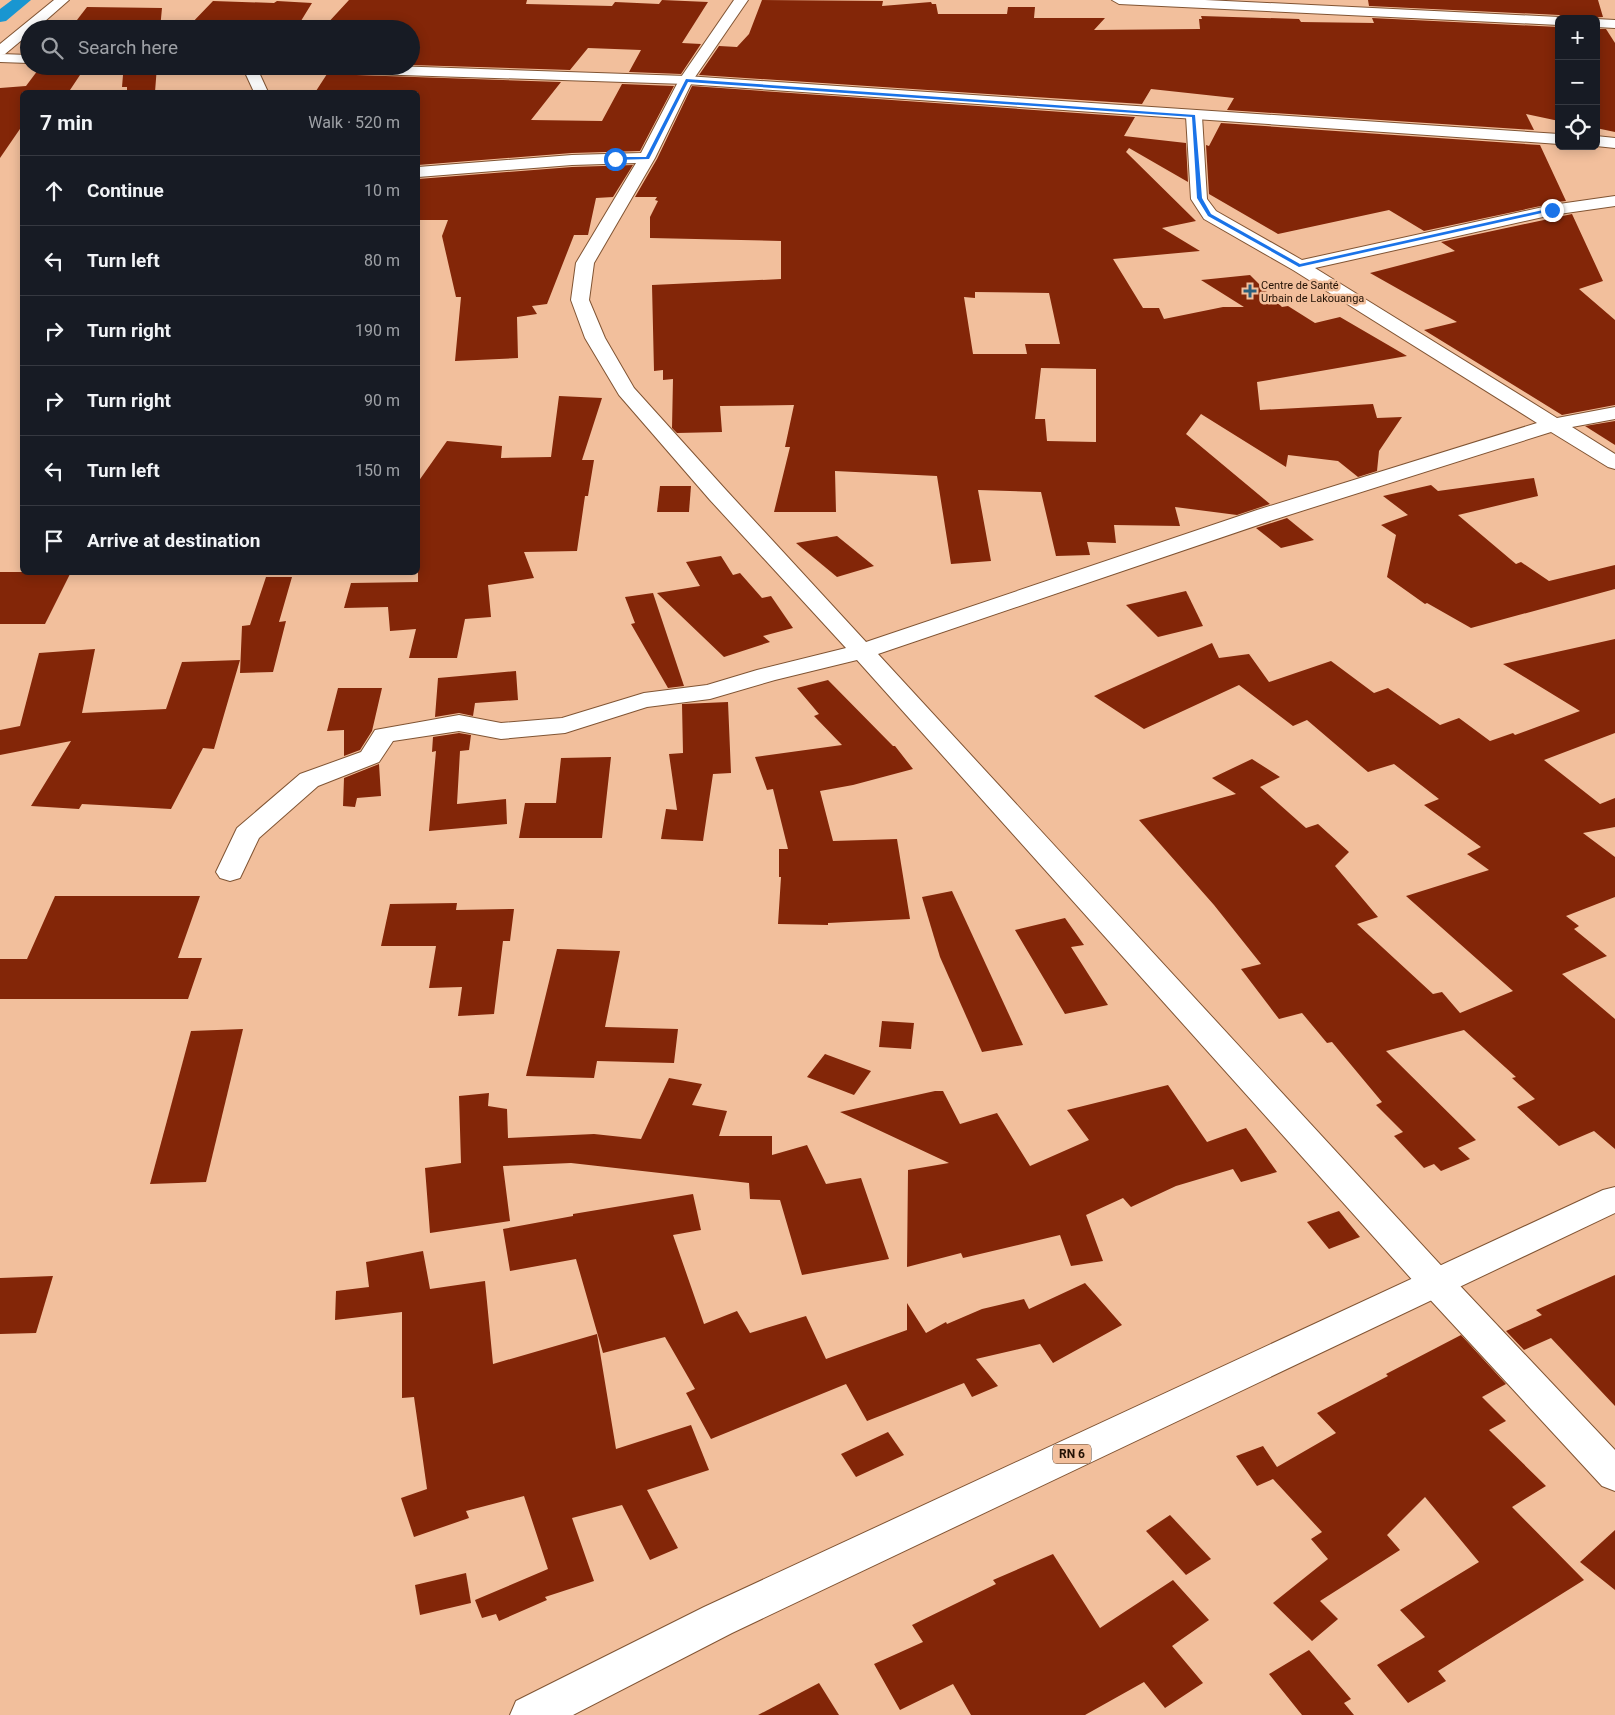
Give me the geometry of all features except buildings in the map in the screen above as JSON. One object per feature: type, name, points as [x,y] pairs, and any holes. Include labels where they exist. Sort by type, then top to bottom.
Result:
[{"type":"street","points":[[36,20],[62,0]]},
{"type":"street","points":[[741,0],[686,80],[647,158],[585,263],[580,300],[595,338],[626,391],[718,496],[862,651],[1436,1283],[1615,1475]]},
{"type":"street","points":[[1119,0],[1555,21]]},
{"type":"street","points":[[1600,23],[1615,24]]},
{"type":"street","points":[[3,46],[20,33]]},
{"type":"street","points":[[0,58],[20,59]]},
{"type":"street","points":[[420,71],[686,80],[1194,116],[1555,139]]},
{"type":"street","points":[[253,75],[259,90]]},
{"type":"street","points":[[1194,116],[1199,198],[1210,215],[1299,266],[1615,463]]},
{"type":"street","points":[[1600,141],[1615,142]]},
{"type":"street","points":[[420,172],[572,160],[647,158]]},
{"type":"street","points":[[1299,266],[1552,210],[1615,201]]},
{"type":"street","points":[[230,872],[247,834],[309,780],[370,757],[384,734],[459,723],[501,731],[565,725],[644,700],[710,692],[766,675],[862,651],[1265,515],[1553,425],[1615,413]]},
{"type":"street","name":"RN 6","points":[[531,1715],[718,1620],[1615,1199]]},
{"type":"waterway","points":[[0,17],[23,0]]},
{"type":"place","name":"Centre de Santé Urbain de Lakouanga","points":[[1250,291]]},
{"type":"route","points":[[615,159],[647,158],[686,80],[1194,116],[1199,198],[1210,215],[1299,266],[1552,210]]}]
